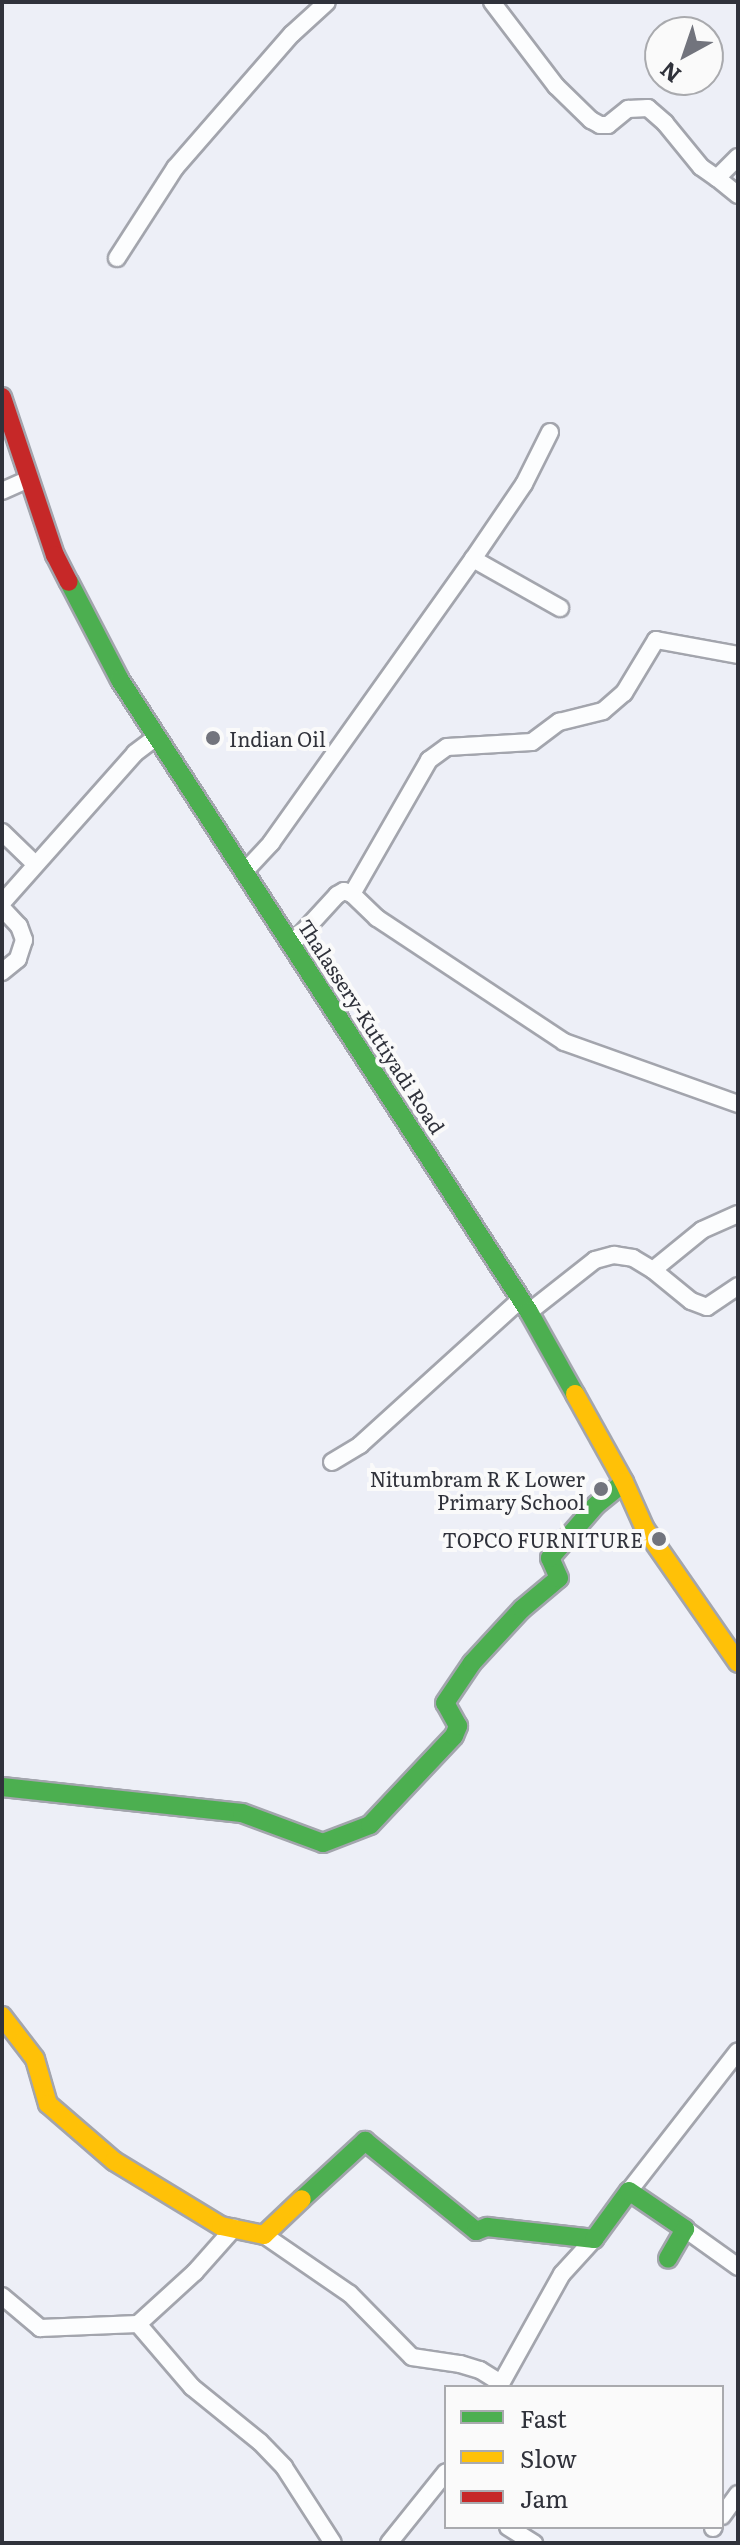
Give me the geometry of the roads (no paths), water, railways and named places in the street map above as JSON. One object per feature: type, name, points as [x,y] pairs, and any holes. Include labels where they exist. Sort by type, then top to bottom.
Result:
[{"type":"street","points":[[117,258],[175,168],[292,34],[327,2]]},
{"type":"street","points":[[492,2],[549,77],[591,120],[608,125],[628,109],[648,108],[665,123],[701,167],[738,195]]},
{"type":"street","points":[[717,178],[738,157]]},
{"type":"street","name":"Thalassery-Kuttiyadi Road","points":[[2,397],[27,480],[55,555],[81,610],[156,737],[246,870],[525,1306],[624,1482],[645,1529],[738,1663]]},
{"type":"street","points":[[246,870],[271,843],[473,559],[524,484],[550,432]]},
{"type":"street","points":[[2,491],[27,480]]},
{"type":"street","points":[[473,559],[560,608]]},
{"type":"street","points":[[352,894],[429,760],[447,747],[532,742],[559,722],[603,711],[624,693],[656,640],[738,655]]},
{"type":"street","points":[[2,972],[18,959],[24,940],[19,926],[2,905],[34,863],[135,753],[156,737]]},
{"type":"street","points":[[2,832],[34,863]]},
{"type":"street","points":[[293,943],[344,891],[352,894],[377,918],[564,1042],[738,1104]]},
{"type":"street","points":[[653,1270],[702,1230],[738,1214]]},
{"type":"street","points":[[332,1462],[360,1445],[525,1306],[595,1260],[614,1255],[633,1258],[691,1301],[707,1307],[738,1286]]},
{"type":"street","points":[[2,1787],[242,1813],[323,1843],[370,1825],[454,1736],[458,1726],[445,1703],[472,1663],[522,1609],[559,1578],[550,1558],[596,1505],[624,1482]]},
{"type":"street","points":[[2,2016],[35,2059],[48,2104],[114,2161],[221,2226],[264,2235],[350,2294],[412,2357],[480,2370],[500,2385],[562,2274],[594,2239],[737,2055]]},
{"type":"street","points":[[264,2235],[365,2141],[476,2231],[487,2227],[594,2239]]},
{"type":"street","points":[[629,2191],[738,2267]]},
{"type":"street","points":[[2,2296],[40,2328],[138,2324],[195,2272],[234,2228]]},
{"type":"street","points":[[668,2259],[685,2229]]},
{"type":"street","points":[[138,2324],[192,2387],[260,2442],[284,2467],[333,2543]]},
{"type":"street","points":[[389,2543],[443,2480]]},
{"type":"street","points":[[724,2514],[738,2494]]},
{"type":"street","points":[[511,2529],[534,2543]]},
{"type":"place","name":"Indian Oil","points":[[213,738]]},
{"type":"place","name":"Nitumbram R K Lower Primary School","points":[[601,1489]]},
{"type":"place","name":"TOPCO FURNITURE","points":[[659,1539]]}]
